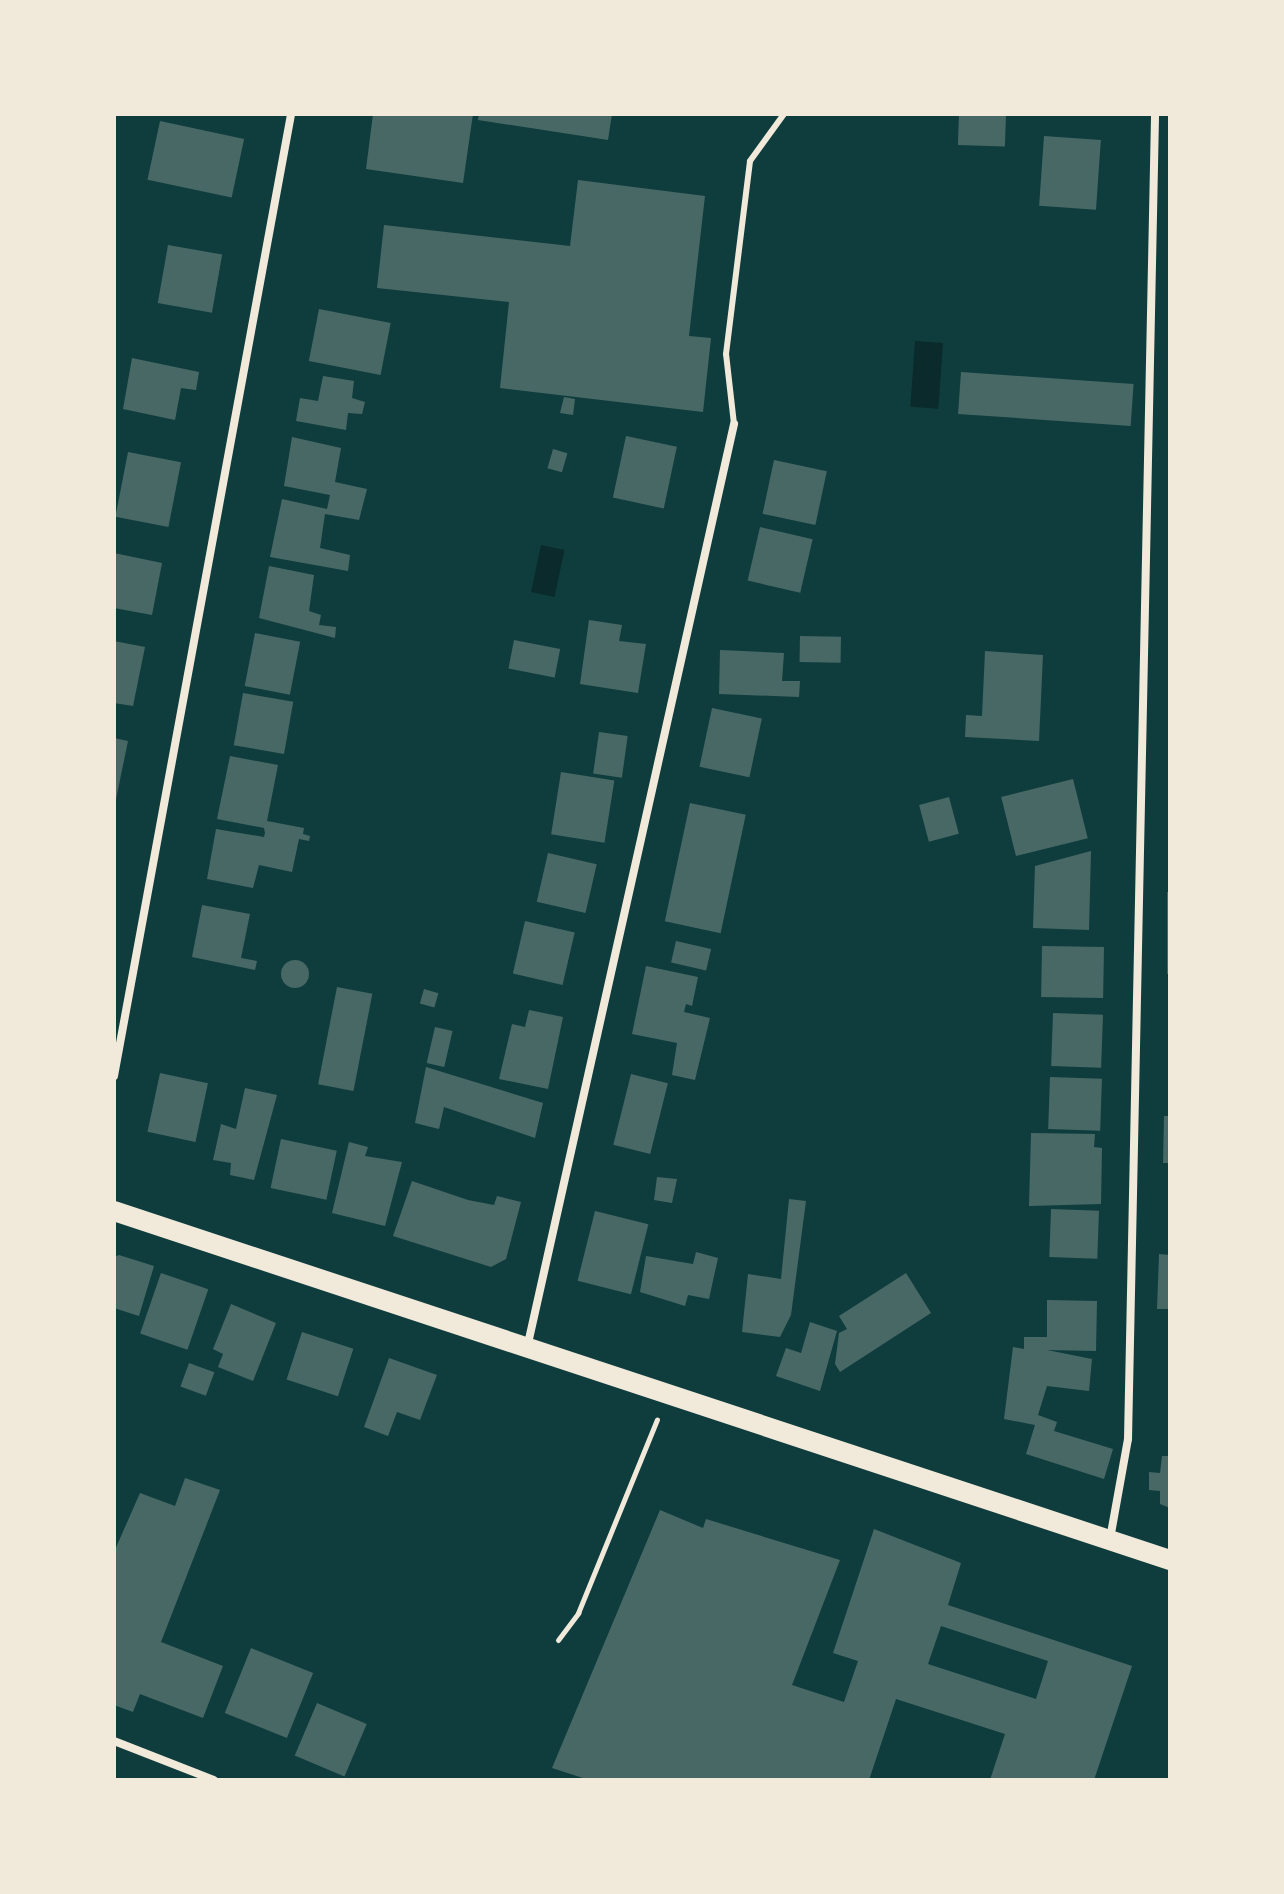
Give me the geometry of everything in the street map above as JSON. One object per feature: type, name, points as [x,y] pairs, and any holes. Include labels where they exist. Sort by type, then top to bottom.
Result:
[{"type":"main road","points":[[114,1211],[1170,1560]]},
{"type":"street","points":[[114,1076],[291,114]]},
{"type":"street","points":[[1110,1540],[1128,1439],[1155,114]]},
{"type":"street","points":[[527,1348],[734,424]]},
{"type":"street","points":[[114,1741],[214,1780]]},
{"type":"lane","points":[[734,424],[726,354],[750,161],[784,114]]},
{"type":"path","points":[[558,1640],[578,1613],[666,1394]]},
{"type":"water","points":[[915,341],[943,343],[938,409],[910,407]]},
{"type":"water","points":[[541,545],[564,550],[554,597],[531,592]]},
{"type":"building","points":[[373,114],[473,114],[463,183],[366,169]]},
{"type":"building","points":[[479,114],[612,114],[608,140],[478,120]]},
{"type":"building","points":[[959,114],[1006,116],[1005,147],[958,145]]},
{"type":"building","points":[[160,121],[244,139],[232,198],[148,180]]},
{"type":"building","points":[[1044,136],[1101,140],[1096,210],[1039,206]]},
{"type":"building","points":[[578,180],[705,196],[689,336],[711,338],[703,412],[500,388],[509,302],[377,288],[384,225],[570,246]]},
{"type":"building","points":[[168,245],[222,255],[212,313],[158,303]]},
{"type":"building","points":[[319,309],[391,323],[381,375],[309,361]]},
{"type":"building","points":[[132,358],[199,372],[196,390],[181,388],[175,420],[123,409]]},
{"type":"building","points":[[961,372],[1134,384],[1131,426],[958,414]]},
{"type":"building","points":[[323,376],[354,381],[352,398],[365,402],[362,414],[348,413],[346,430],[296,421],[300,398],[318,401]]},
{"type":"building","points":[[564,397],[575,399],[573,415],[560,413]]},
{"type":"building","points":[[626,436],[677,447],[664,508],[613,498]]},
{"type":"building","points":[[292,437],[341,448],[335,482],[367,489],[359,520],[325,514],[320,548],[350,555],[348,571],[270,557],[282,499],[327,509],[330,495],[284,486]]},
{"type":"building","points":[[553,449],[567,453],[562,472],[547,468]]},
{"type":"building","points":[[128,452],[181,462],[168,527],[115,517]]},
{"type":"building","points":[[774,460],[827,471],[815,525],[763,514]]},
{"type":"building","points":[[760,527],[813,539],[800,593],[748,581]]},
{"type":"building","points":[[114,553],[162,563],[152,615],[114,608]]},
{"type":"building","points":[[269,566],[314,575],[309,611],[321,615],[319,625],[336,627],[335,638],[259,618]]},
{"type":"building","points":[[589,620],[622,625],[619,641],[646,644],[638,693],[580,684]]},
{"type":"building","points":[[255,633],[300,642],[290,695],[245,686]]},
{"type":"building","points":[[800,636],[841,637],[841,663],[800,662]]},
{"type":"building","points":[[514,640],[560,649],[555,677],[508,668]]},
{"type":"building","points":[[114,641],[145,647],[133,706],[114,703]]},
{"type":"building","points":[[720,650],[784,653],[782,681],[800,681],[799,697],[719,694]]},
{"type":"building","points":[[985,651],[1043,655],[1039,741],[965,737],[966,715],[982,716]]},
{"type":"building","points":[[243,693],[293,702],[284,754],[234,745]]},
{"type":"building","points":[[712,708],[762,719],[749,777],[700,767]]},
{"type":"building","points":[[599,732],[628,736],[622,778],[593,774]]},
{"type":"building","points":[[114,738],[128,741],[115,804],[114,804]]},
{"type":"building","points":[[230,756],[278,765],[267,821],[304,828],[303,834],[310,836],[309,841],[299,839],[292,872],[259,865],[253,888],[207,879],[216,829],[264,837],[265,833],[264,828],[217,819]]},
{"type":"building","points":[[561,772],[614,780],[604,843],[551,834]]},
{"type":"building","points":[[1073,779],[1088,838],[1016,856],[1001,797]]},
{"type":"building","points":[[949,797],[959,834],[929,842],[919,805]]},
{"type":"building","points":[[690,803],[746,815],[721,933],[665,921]]},
{"type":"building","points":[[1091,851],[1089,930],[1033,928],[1035,866]]},
{"type":"building","points":[[548,853],[597,864],[585,913],[537,902]]},
{"type":"building","points":[[1167,892],[1170,892],[1170,974],[1167,974]]},
{"type":"building","points":[[202,905],[250,914],[241,958],[257,961],[255,970],[192,957]]},
{"type":"building","points":[[525,921],[575,932],[563,985],[513,974]]},
{"type":"building","points":[[676,941],[711,949],[706,971],[671,962]]},
{"type":"building","points":[[1042,946],[1104,947],[1103,998],[1041,997]]},
{"type":"building","points":[[295,960],[305,964],[309,974],[305,984],[295,988],[285,984],[281,974],[285,964]]},
{"type":"building","points":[[646,966],[698,977],[692,1006],[686,1004],[684,1012],[710,1018],[695,1080],[672,1075],[677,1043],[632,1034]]},
{"type":"building","points":[[337,987],[372,994],[353,1091],[318,1084]]},
{"type":"building","points":[[424,989],[438,993],[434,1008],[420,1003]]},
{"type":"building","points":[[529,1010],[563,1017],[548,1089],[499,1079],[512,1024],[525,1027]]},
{"type":"building","points":[[1053,1013],[1103,1015],[1101,1068],[1051,1066]]},
{"type":"building","points":[[435,1027],[453,1031],[444,1067],[427,1063]]},
{"type":"building","points":[[426,1067],[543,1103],[535,1138],[444,1107],[439,1129],[415,1123]]},
{"type":"building","points":[[160,1073],[208,1083],[195,1142],[148,1132]]},
{"type":"building","points":[[631,1074],[668,1083],[650,1154],[613,1145]]},
{"type":"building","points":[[1050,1077],[1102,1079],[1100,1131],[1048,1129]]},
{"type":"building","points":[[245,1088],[277,1095],[254,1180],[230,1175],[231,1163],[213,1160],[221,1124],[236,1129]]},
{"type":"building","points":[[1164,1116],[1170,1116],[1170,1163],[1163,1163]]},
{"type":"building","points":[[1031,1133],[1095,1134],[1094,1147],[1102,1148],[1101,1204],[1029,1206]]},
{"type":"building","points":[[281,1139],[337,1151],[326,1200],[271,1188]]},
{"type":"building","points":[[349,1142],[368,1147],[365,1156],[402,1162],[385,1226],[332,1213]]},
{"type":"building","points":[[657,1177],[677,1179],[672,1203],[654,1200]]},
{"type":"building","points":[[412,1181],[468,1200],[494,1205],[497,1196],[521,1202],[506,1259],[491,1267],[393,1236]]},
{"type":"building","points":[[789,1199],[806,1201],[791,1315],[780,1337],[742,1332],[748,1274],[781,1279]]},
{"type":"building","points":[[1051,1209],[1099,1211],[1097,1259],[1049,1257]]},
{"type":"building","points":[[595,1211],[648,1224],[631,1294],[578,1281]]},
{"type":"building","points":[[696,1252],[718,1258],[709,1299],[688,1295],[685,1306],[640,1292],[646,1256],[693,1264]]},
{"type":"building","points":[[1159,1254],[1170,1255],[1170,1309],[1157,1309]]},
{"type":"building","points":[[119,1255],[154,1266],[139,1316],[114,1308],[114,1257]]},
{"type":"building","points":[[161,1273],[208,1289],[187,1350],[140,1334]]},
{"type":"building","points":[[906,1273],[931,1313],[840,1372],[835,1364],[839,1333],[847,1329],[839,1316]]},
{"type":"building","points":[[1047,1300],[1097,1301],[1096,1351],[1047,1350],[1092,1359],[1089,1391],[1047,1386],[1038,1415],[1057,1422],[1054,1431],[1113,1449],[1104,1479],[1026,1454],[1035,1425],[1004,1419],[1013,1347],[1024,1349],[1024,1337],[1047,1337]]},
{"type":"building","points":[[231,1304],[276,1323],[253,1381],[218,1367],[223,1354],[213,1349]]},
{"type":"building","points":[[810,1322],[837,1331],[820,1391],[776,1376],[786,1348],[801,1353]]},
{"type":"building","points":[[302,1332],[353,1349],[338,1396],[287,1380]]},
{"type":"building","points":[[389,1358],[437,1375],[420,1420],[397,1412],[388,1436],[364,1427]]},
{"type":"building","points":[[189,1363],[214,1372],[206,1396],[180,1386]]},
{"type":"building","points":[[1162,1456],[1170,1456],[1170,1508],[1160,1504],[1160,1491],[1149,1490],[1149,1472],[1160,1473]]},
{"type":"building","points":[[185,1478],[220,1490],[161,1642],[223,1666],[203,1718],[140,1694],[133,1712],[114,1705],[114,1552],[140,1493],[175,1506]]},
{"type":"building","points":[[660,1510],[703,1528],[706,1519],[840,1560],[792,1685],[844,1702],[858,1661],[833,1653],[874,1529],[961,1563],[948,1605],[1132,1666],[1094,1780],[990,1780],[1005,1734],[896,1699],[869,1780],[589,1780],[552,1768]],"holes":[[[941,1626],[1048,1661],[1036,1699],[928,1664]]]},
{"type":"building","points":[[251,1648],[313,1673],[287,1738],[225,1713]]},
{"type":"building","points":[[317,1703],[367,1724],[344,1777],[295,1755]]}]
